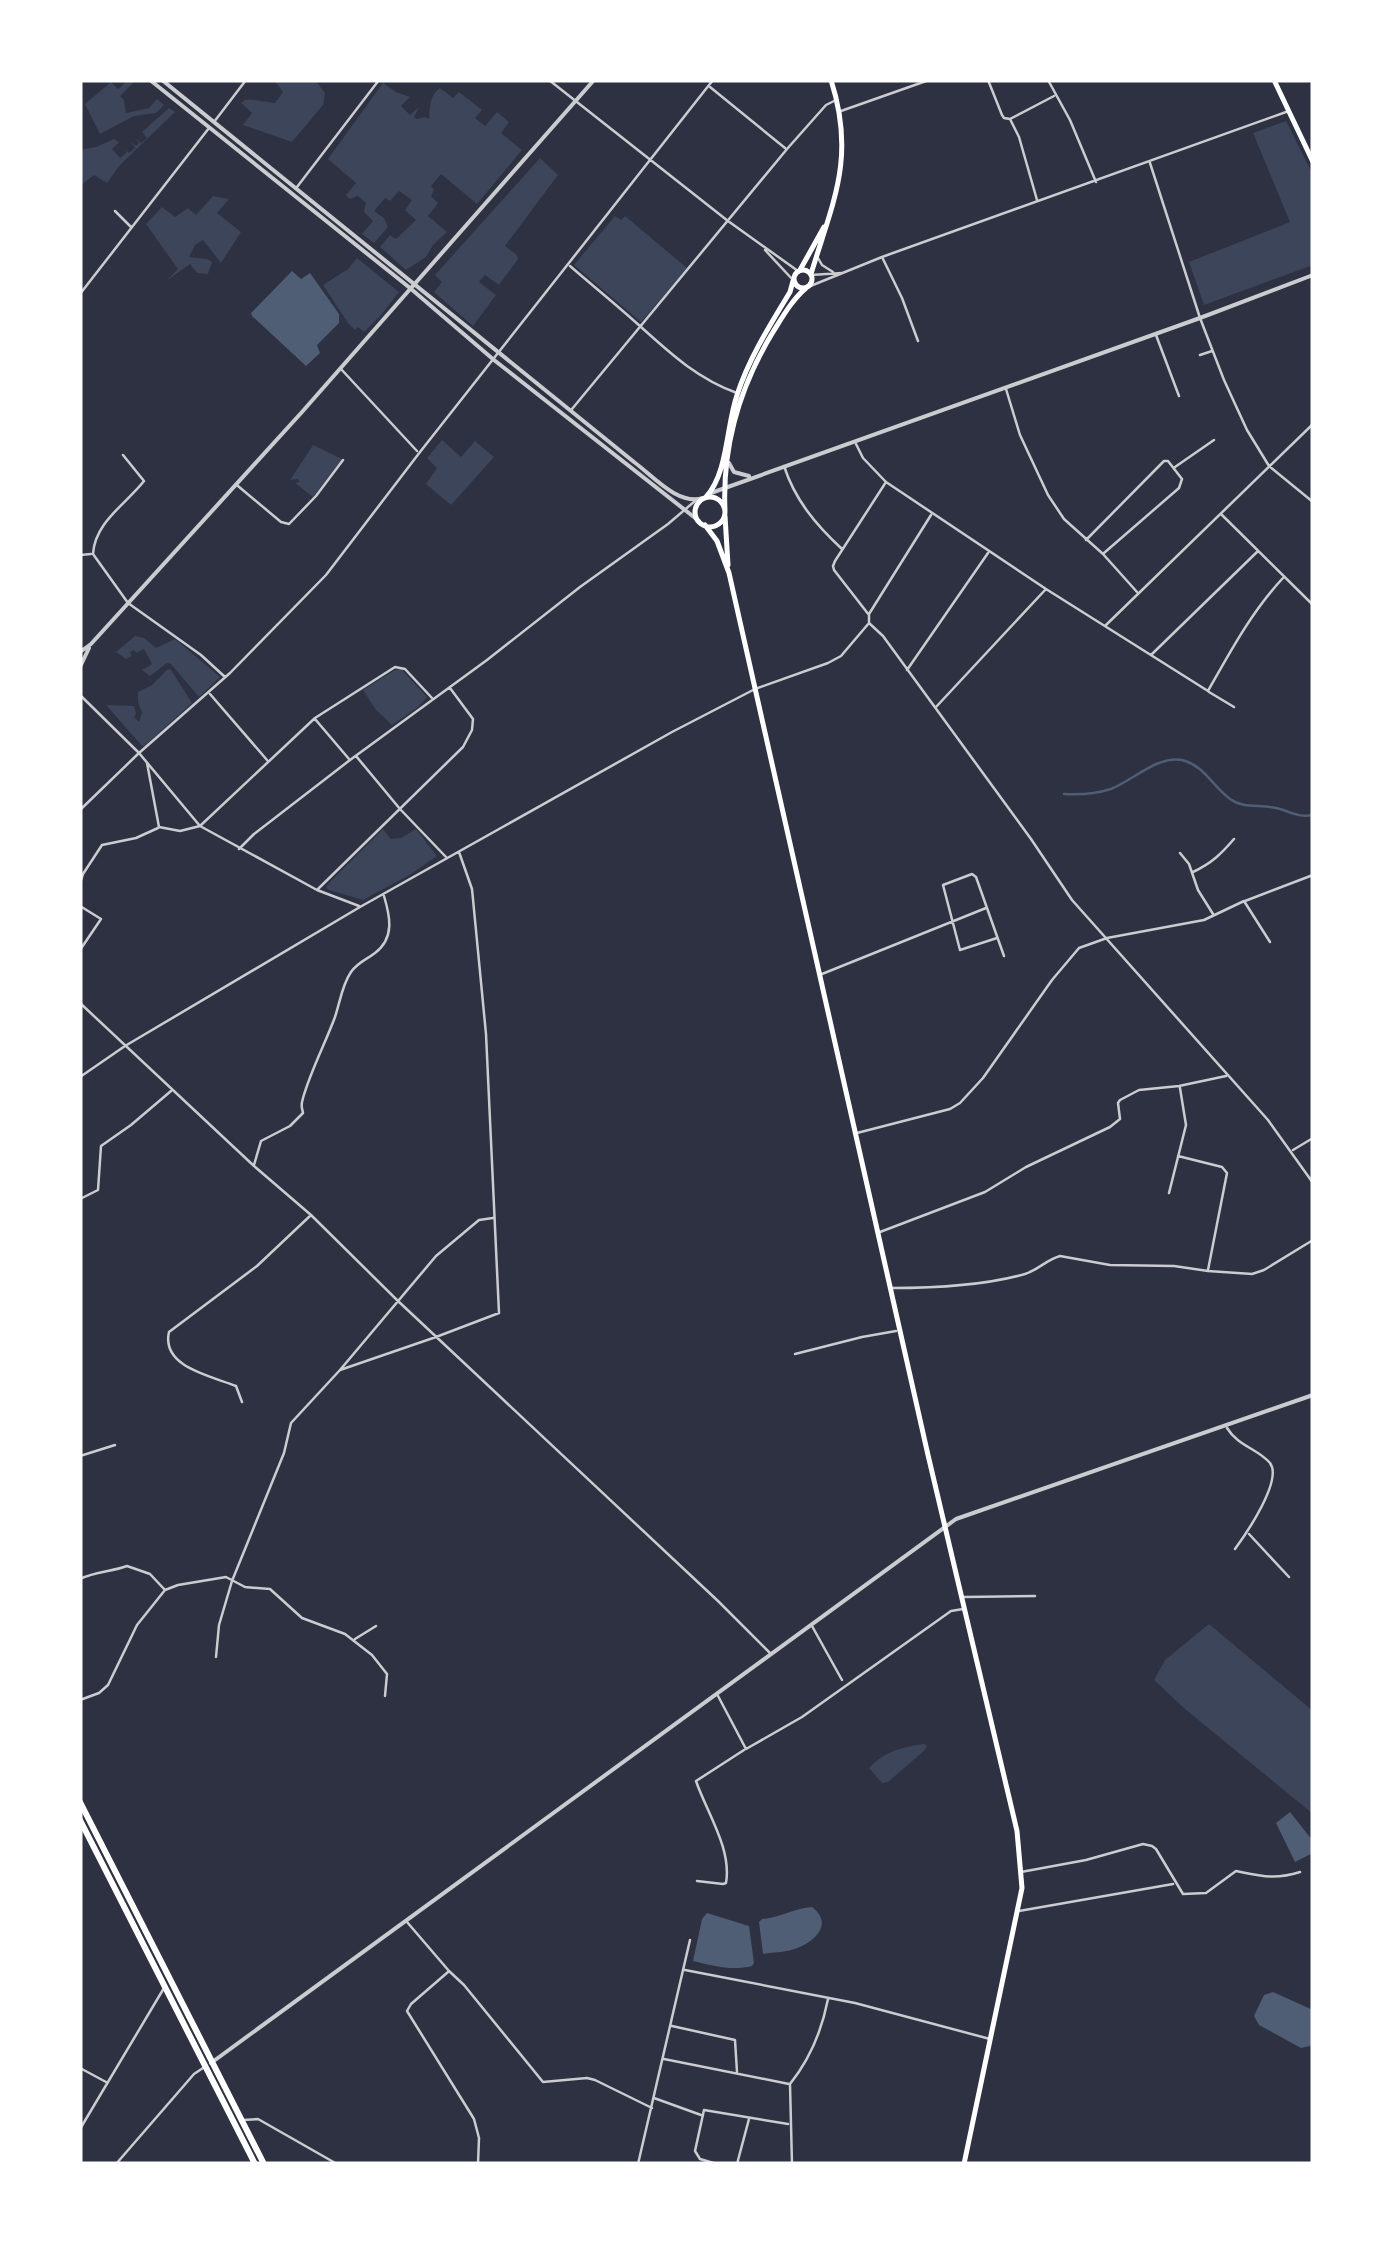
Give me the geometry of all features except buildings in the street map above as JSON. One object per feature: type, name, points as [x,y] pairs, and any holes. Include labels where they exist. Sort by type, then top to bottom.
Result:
[{"type":"highway","points":[[80,1802],[255,2164]]},
{"type":"highway","points":[[80,1820],[165,1987],[264,2164]]},
{"type":"main road","points":[[728,572],[728,438],[756,359],[790,305],[812,282],[842,166],[840,111],[831,80]]},
{"type":"main road","points":[[1274,80],[1313,162]]},
{"type":"main road","points":[[830,215],[752,357],[737,393],[719,480],[696,509],[717,541],[728,572],[1017,1831],[1022,1888],[964,2164]]},
{"type":"main road","points":[[799,270],[811,275]]},
{"type":"main road","points":[[793,281],[797,286],[807,287]]},
{"type":"main road","points":[[706,496],[719,499],[725,512]]},
{"type":"main road","points":[[702,523],[718,524],[725,512]]},
{"type":"street","points":[[150,80],[296,188],[494,360],[702,523]]},
{"type":"street","points":[[162,80],[677,495],[695,501]]},
{"type":"street","points":[[80,294],[246,80]]},
{"type":"street","points":[[296,188],[379,80]]},
{"type":"street","points":[[549,80],[760,246],[799,270]]},
{"type":"street","points":[[80,652],[237,485],[594,80]]},
{"type":"street","points":[[80,810],[226,678],[326,576],[713,80]]},
{"type":"street","points":[[840,111],[929,80]]},
{"type":"street","points":[[988,80],[1004,118],[1010,119],[1056,95]]},
{"type":"street","points":[[1048,80],[1096,182]]},
{"type":"street","points":[[708,86],[786,149]]},
{"type":"street","points":[[570,410],[786,149],[826,105],[837,99]]},
{"type":"street","points":[[807,287],[1288,111]]},
{"type":"street","points":[[1010,119],[1038,202]]},
{"type":"street","points":[[1150,162],[1200,318],[1247,430],[1269,466],[1313,502]]},
{"type":"street","points":[[115,211],[132,228]]},
{"type":"street","points":[[760,246],[793,281]]},
{"type":"street","points":[[817,254],[822,266],[834,273]]},
{"type":"street","points":[[882,258],[918,341]]},
{"type":"street","points":[[568,265],[671,356],[696,374],[737,393]]},
{"type":"street","points":[[811,275],[843,273]]},
{"type":"street","points":[[240,849],[350,760],[695,501],[1313,275]]},
{"type":"street","points":[[1155,334],[1179,396]]},
{"type":"street","points":[[1200,355],[1213,350]]},
{"type":"street","points":[[340,368],[420,452]]},
{"type":"street","points":[[1005,387],[1020,435],[1064,519],[1138,592]]},
{"type":"street","points":[[1104,626],[1313,424]]},
{"type":"street","points":[[856,440],[863,458],[886,482],[1234,707]]},
{"type":"street","points":[[1174,468],[1214,440]]},
{"type":"street","points":[[122,456],[144,481],[99,531],[93,554],[128,603],[226,678]]},
{"type":"street","points":[[728,459],[734,472],[753,477]]},
{"type":"street","points":[[237,485],[281,522],[289,524],[343,460]]},
{"type":"street","points":[[1086,541],[1168,461],[1182,480],[1179,488],[1103,554]]},
{"type":"street","points":[[784,466],[799,500],[843,550]]},
{"type":"street","points":[[869,615],[833,566],[886,482]]},
{"type":"street","points":[[80,1077],[125,1046],[360,906],[672,732],[756,688],[841,656],[869,623],[869,615],[932,513]]},
{"type":"street","points":[[1220,513],[1313,605]]},
{"type":"street","points":[[1150,656],[1258,550]]},
{"type":"street","points":[[907,670],[989,552]]},
{"type":"street","points":[[80,555],[93,554]]},
{"type":"street","points":[[1208,691],[1269,592],[1283,578]]},
{"type":"street","points":[[934,708],[1046,589]]},
{"type":"street","points":[[869,623],[883,636],[1072,900],[1228,1075],[1313,1183]]},
{"type":"street","points":[[80,667],[91,644]]},
{"type":"street","points":[[80,883],[102,845],[136,838],[159,828],[180,831],[200,826],[315,718],[394,667],[404,668],[432,699]]},
{"type":"street","points":[[317,890],[463,747],[473,719],[449,686]]},
{"type":"street","points":[[209,694],[268,761]]},
{"type":"street","points":[[81,696],[139,753],[200,826],[317,890],[360,906]]},
{"type":"street","points":[[315,718],[350,760]]},
{"type":"street","points":[[356,756],[447,858]]},
{"type":"street","points":[[147,763],[159,828]]},
{"type":"street","points":[[1192,873],[1224,853],[1234,839]]},
{"type":"street","points":[[340,1370],[499,1312],[486,1036],[472,889],[458,852]]},
{"type":"street","points":[[1180,853],[1214,915]]},
{"type":"street","points":[[856,1133],[950,1109],[960,1102],[983,1078],[1079,948],[1107,938],[1214,915],[1313,875]]},
{"type":"street","points":[[997,938],[960,950],[943,885],[976,876],[1004,956]]},
{"type":"street","points":[[254,1166],[261,1141],[290,1126],[303,1113],[301,1104],[346,982],[362,959],[375,954],[388,934],[390,919],[383,894]]},
{"type":"street","points":[[1244,901],[1270,942]]},
{"type":"street","points":[[80,906],[101,918],[80,950]]},
{"type":"street","points":[[821,975],[986,908]]},
{"type":"street","points":[[80,1003],[311,1215],[771,1654]]},
{"type":"street","points":[[878,1233],[984,1192],[1110,1127],[1120,1120],[1118,1103],[1130,1094],[1228,1075]]},
{"type":"street","points":[[1169,1193],[1186,1125],[1179,1086]]},
{"type":"street","points":[[80,1199],[98,1190],[104,1142],[172,1090]]},
{"type":"street","points":[[1291,1151],[1313,1138]]},
{"type":"street","points":[[1178,1156],[1222,1167],[1227,1173],[1208,1271]]},
{"type":"street","points":[[242,1402],[236,1386],[173,1357],[166,1338],[256,1266],[311,1215]]},
{"type":"street","points":[[216,1657],[232,1580],[284,1453],[291,1423],[436,1256],[479,1220],[494,1218]]},
{"type":"street","points":[[890,1288],[1022,1275],[1060,1256],[1110,1265],[1258,1273],[1313,1240]]},
{"type":"street","points":[[795,1354],[900,1330]]},
{"type":"street","points":[[116,2164],[194,2074],[956,1519],[1313,1395]]},
{"type":"street","points":[[1226,1426],[1242,1445],[1273,1466],[1272,1482],[1248,1532],[1235,1549]]},
{"type":"street","points":[[80,1456],[115,1445]]},
{"type":"street","points":[[1248,1532],[1288,1577]]},
{"type":"street","points":[[80,1579],[127,1566],[150,1574],[165,1590]]},
{"type":"street","points":[[80,1700],[108,1686],[138,1626],[165,1590],[178,1584],[226,1577],[270,1590],[302,1618],[354,1640],[387,1674],[385,1696]]},
{"type":"street","points":[[962,1597],[1036,1596]]},
{"type":"street","points":[[697,1882],[723,1884],[727,1877],[725,1854],[696,1781],[802,1716],[950,1612],[965,1609]]},
{"type":"street","points":[[811,1625],[842,1680]]},
{"type":"street","points":[[354,1640],[376,1626]]},
{"type":"street","points":[[717,1694],[746,1749]]},
{"type":"street","points":[[1022,1872],[1149,1844],[1183,1894],[1203,1894],[1234,1871],[1267,1878],[1300,1872]]},
{"type":"street","points":[[1018,1912],[1176,1884]]},
{"type":"street","points":[[406,1920],[543,2082],[587,2078],[652,2108]]},
{"type":"street","points":[[638,2164],[690,1940]]},
{"type":"street","points":[[685,1970],[828,1998],[990,2039]]},
{"type":"street","points":[[449,1971],[406,2011],[474,2119],[480,2138],[478,2164]]},
{"type":"street","points":[[80,2129],[165,1987]]},
{"type":"street","points":[[792,2164],[790,2084],[823,2025],[828,1998]]},
{"type":"street","points":[[672,2026],[735,2040],[737,2074]]},
{"type":"street","points":[[664,2059],[790,2084]]},
{"type":"street","points":[[80,2068],[108,2082]]},
{"type":"street","points":[[654,2098],[703,2116]]},
{"type":"street","points":[[717,2164],[700,2159],[694,2150],[704,2110],[790,2124]]},
{"type":"street","points":[[737,2164],[750,2118]]},
{"type":"street","points":[[242,2120],[258,2119],[337,2164]]},
{"type":"shaded area","points":[[128,80],[134,82],[120,96],[126,113],[149,108],[157,99],[164,105],[156,113],[134,116],[100,134],[85,104],[111,82],[118,89]]},
{"type":"shaded area","points":[[274,80],[315,80],[325,93],[323,105],[292,142],[243,125],[252,113],[241,103],[275,103],[283,92]]},
{"type":"shaded area","points":[[383,83],[410,97],[401,106],[410,115],[419,107],[416,119],[429,119],[432,98],[440,88],[453,98],[459,92],[482,110],[475,118],[485,126],[497,112],[509,122],[501,133],[522,150],[477,204],[441,174],[431,186],[431,196],[438,203],[428,216],[447,232],[426,257],[406,270],[380,247],[390,235],[396,239],[416,220],[405,210],[412,200],[399,191],[390,201],[385,198],[374,211],[388,227],[374,243],[362,234],[373,221],[364,212],[366,203],[358,196],[349,199],[346,195],[356,183],[328,159]]},
{"type":"shaded area","points":[[169,108],[175,112],[120,165],[107,183],[94,175],[80,186],[80,150],[114,139],[119,142],[112,149],[120,158],[127,152],[124,148],[129,153],[135,148],[131,142],[136,146],[139,143],[135,138],[141,143],[147,138],[142,132]]},
{"type":"shaded area","points":[[1286,121],[1313,175],[1313,265],[1204,305],[1189,262],[1290,222],[1253,133]]},
{"type":"shaded area","points":[[540,158],[558,175],[505,246],[518,259],[499,285],[485,275],[479,282],[496,295],[473,326],[434,292],[442,282],[435,275]]},
{"type":"shaded area","points":[[213,196],[229,199],[217,213],[241,232],[221,263],[203,240],[195,245],[189,257],[212,262],[208,274],[197,273],[190,264],[166,281],[178,269],[146,224],[162,207],[175,217],[188,208],[196,215]]},
{"type":"shaded area","points":[[615,216],[621,220],[625,216],[687,268],[641,322],[574,265]]},
{"type":"shaded area","points":[[357,258],[399,292],[364,332],[348,323],[323,285],[348,269]]},
{"type":"shaded area","points":[[292,271],[301,279],[310,273],[339,314],[339,323],[317,345],[320,353],[306,366],[251,313]]},
{"type":"shaded area","points":[[442,440],[461,457],[475,441],[494,457],[451,505],[426,484],[437,468],[427,458]]},
{"type":"shaded area","points":[[313,445],[342,459],[313,497],[295,483],[298,479],[290,480]]},
{"type":"shaded area","points":[[135,636],[156,648],[175,639],[220,677],[199,697],[171,664],[150,676],[142,670],[152,664],[144,649],[130,652],[132,656],[126,659],[116,652]]},
{"type":"shaded area","points":[[168,669],[192,703],[143,747],[106,705],[134,706],[134,717],[139,722],[142,713],[138,692]]},
{"type":"shaded area","points":[[401,669],[427,697],[392,725],[363,690]]},
{"type":"shaded area","points":[[383,829],[391,839],[416,829],[437,856],[363,900],[329,890],[326,887],[331,881]]},
{"type":"shaded area","points":[[1209,1624],[1313,1711],[1313,1814],[1154,1680],[1165,1660]]},
{"type":"shaded area","points":[[924,1744],[925,1750],[888,1782],[882,1783],[869,1768],[894,1751]]},
{"type":"shaded area","points":[[1290,1812],[1313,1841],[1313,1853],[1295,1862],[1276,1823]]},
{"type":"shaded area","points":[[812,1907],[822,1921],[817,1935],[795,1949],[763,1954],[759,1922],[762,1919]]},
{"type":"shaded area","points":[[707,1913],[749,1926],[752,1966],[730,1968],[693,1961],[702,1919]]},
{"type":"shaded area","points":[[1273,1992],[1313,2010],[1310,2046],[1301,2048],[1259,2025],[1254,2016],[1264,1995]]},
{"type":"waterway","points":[[1064,794],[1111,789],[1173,759],[1197,767],[1235,802],[1313,815]]}]
